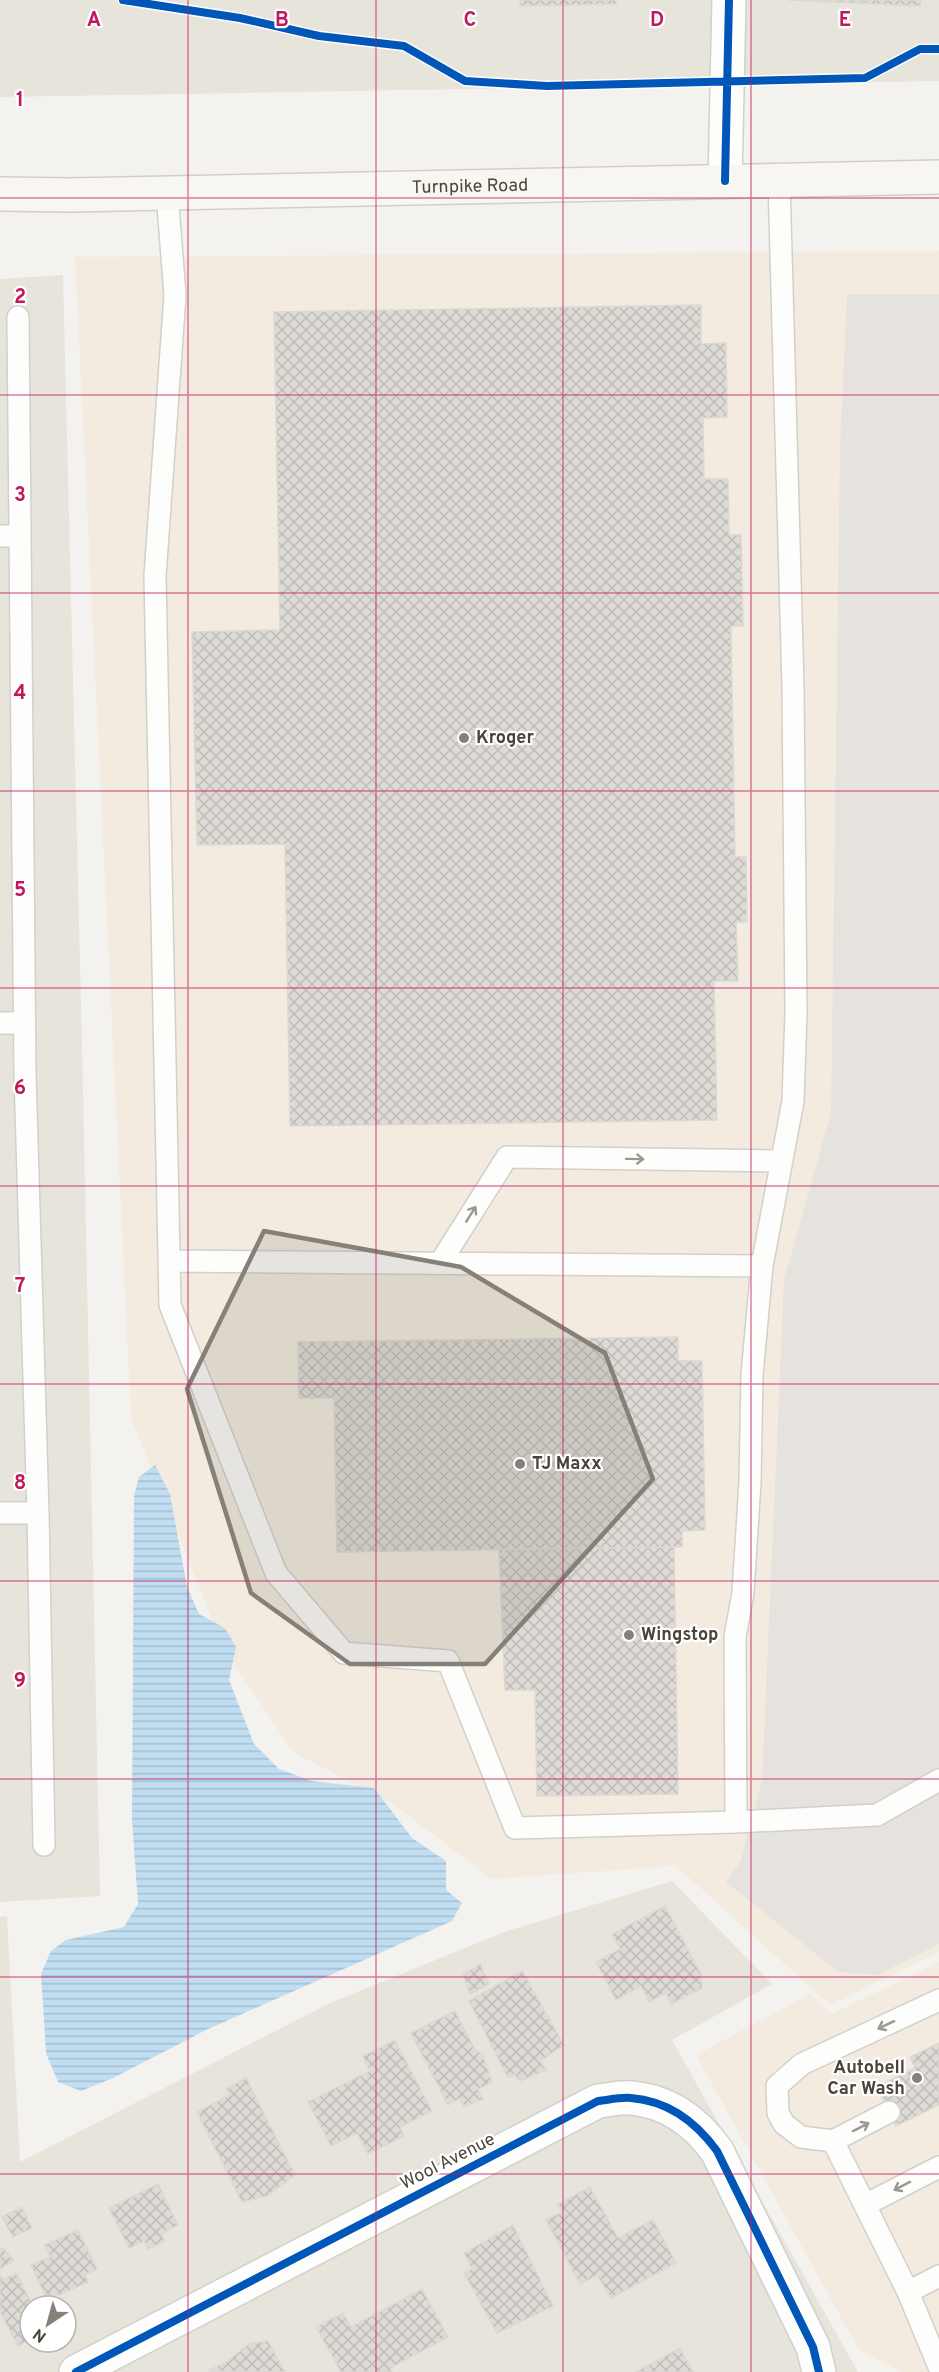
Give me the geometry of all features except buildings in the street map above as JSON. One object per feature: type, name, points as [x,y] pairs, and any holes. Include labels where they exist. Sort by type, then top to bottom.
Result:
[{"type":"main road","name":"Turnpike Road","points":[[0,194],[167,193],[939,177]]},
{"type":"street","points":[[725,181],[729,0]]},
{"type":"street","name":"Wool Avenue","points":[[76,2372],[598,2101],[630,2098],[654,2102],[683,2115],[706,2136],[717,2151],[813,2346],[819,2372]]},
{"type":"lane","points":[[736,1822],[735,1636],[743,1593],[750,1482],[752,1375],[762,1266],[793,1101],[796,990],[793,687],[779,180]]},
{"type":"lane","points":[[167,193],[175,295],[155,576],[170,1305],[276,1573],[344,1653],[448,1661],[515,1828],[736,1822],[877,1815],[939,1780]]},
{"type":"lane","points":[[18,317],[10,536],[38,1513],[44,1845]]},
{"type":"lane","points":[[0,1023],[24,1023]]},
{"type":"lane","points":[[440,1263],[507,1157],[782,1161]]},
{"type":"lane","points":[[169,1261],[762,1266]]},
{"type":"lane","points":[[0,1513],[38,1513]]},
{"type":"lane","points":[[889,2112],[833,2141],[801,2137],[784,2124],[778,2113],[777,2086],[802,2064],[939,2000]]},
{"type":"lane","points":[[833,2141],[909,2292],[939,2367]]},
{"type":"lane","points":[[865,2205],[939,2167]]},
{"type":"lane","points":[[909,2292],[939,2276]]},
{"type":"highlighted area","points":[[264,1231],[461,1267],[605,1353],[653,1479],[485,1664],[350,1664],[251,1593],[187,1389]]},
{"type":"shaded area","points":[[0,0],[939,0],[939,81],[0,97]]},
{"type":"shaded area","points":[[939,251],[939,1952],[830,2005],[676,1866],[492,1879],[393,1804],[293,1752],[224,1649],[131,1418],[75,257]]},
{"type":"shaded area","points":[[63,275],[100,1896],[0,1902],[0,279]]},
{"type":"shaded area","points":[[847,294],[939,294],[939,1944],[877,1975],[838,1972],[726,1882],[740,1862],[762,1780],[784,1280],[831,1113],[840,444]]},
{"type":"shaded area","points":[[672,1881],[772,1984],[672,2040],[858,2372],[0,2372],[0,1917],[7,1916],[20,2162],[330,2003],[507,1931]]},
{"type":"shaded area","points":[[939,1962],[939,2372],[902,2372],[859,2350],[696,2055],[810,1994],[832,2014]]},
{"type":"water","points":[[155,1465],[170,1494],[187,1587],[199,1614],[225,1628],[236,1647],[229,1680],[254,1744],[279,1769],[312,1781],[374,1788],[412,1838],[446,1861],[446,1890],[462,1903],[452,1921],[206,2030],[113,2078],[81,2091],[58,2082],[46,2053],[41,1974],[51,1951],[66,1940],[124,1927],[138,1904],[132,1819],[134,1496],[139,1477]]},
{"type":"cycle path","points":[[123,0],[240,18],[319,36],[404,46],[465,81],[547,86],[865,78],[920,49],[939,49]]},
{"type":"cycle path","points":[[725,181],[729,0]]},
{"type":"cycle path","points":[[76,2372],[598,2101],[618,2098],[644,2100],[669,2108],[690,2122],[717,2151],[813,2347],[819,2372]]},
{"type":"place","name":"Kroger","points":[[464,738]]},
{"type":"place","name":"TJ Maxx","points":[[520,1464]]},
{"type":"place","name":"Wingstop","points":[[629,1635]]},
{"type":"place","name":"Autobell Car Wash","points":[[917,2078]]}]
